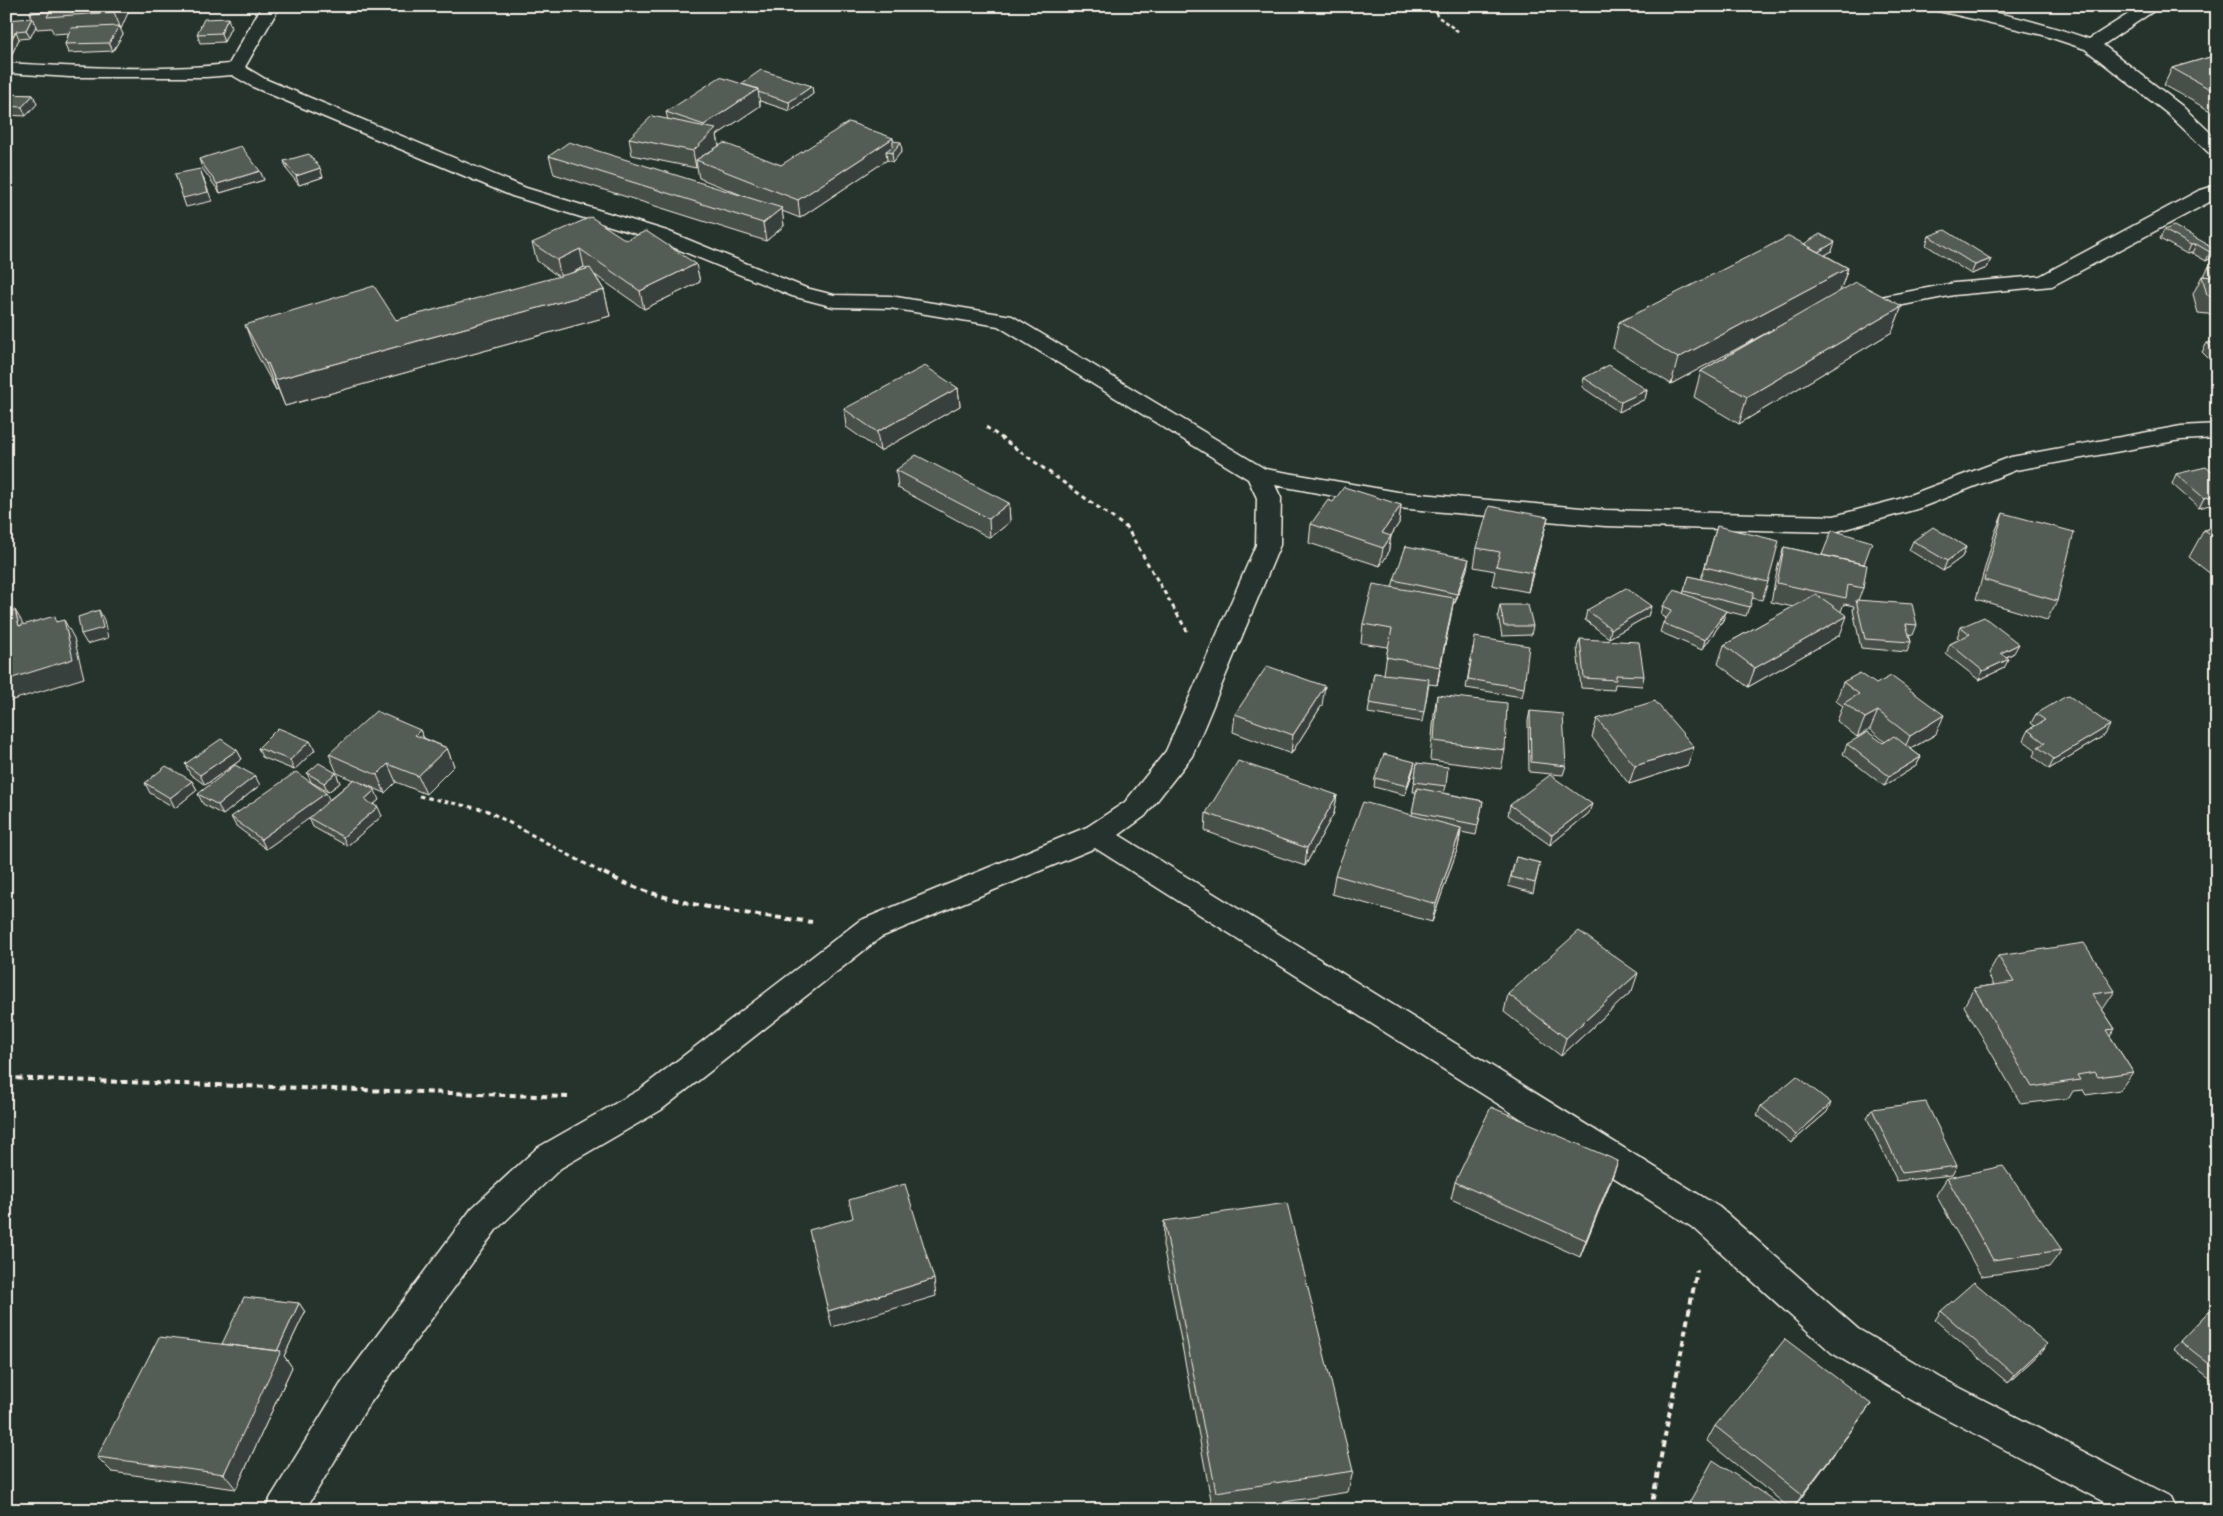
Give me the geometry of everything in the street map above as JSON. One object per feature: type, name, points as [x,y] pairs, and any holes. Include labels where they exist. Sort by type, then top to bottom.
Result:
[{"type":"street","points":[[235,69],[270,6]]},
{"type":"street","points":[[1940,6],[2048,32],[2091,45],[2175,110],[2217,150]]},
{"type":"street","points":[[2091,45],[2153,6]]},
{"type":"street","points":[[6,68],[80,72],[206,72],[235,69],[259,82],[519,192],[660,235],[799,292],[834,302],[890,302],[1004,321],[1258,475],[1398,500],[1575,515],[1834,524],[1908,504],[2011,464],[2182,434],[2217,431]]},
{"type":"street","points":[[1883,303],[1954,290],[2045,282],[2204,195],[2217,191]]},
{"type":"street","points":[[284,1510],[353,1397],[484,1219],[549,1158],[650,1100],[870,929],[1097,835],[1136,810],[1178,756],[1268,545],[1268,498],[1258,475]]},
{"type":"street","points":[[1097,835],[1707,1218],[1845,1341],[1928,1390],[2158,1510]]},
{"type":"path","points":[[1434,6],[1437,16],[1459,32]]},
{"type":"path","points":[[986,427],[1127,528],[1213,675]]},
{"type":"path","points":[[419,796],[486,810],[620,882],[709,909],[870,929]]},
{"type":"path","points":[[6,1078],[571,1097]]},
{"type":"path","points":[[1654,1510],[1653,1498],[1707,1218]]},
{"type":"building","points":[[33,6],[117,6],[114,12],[47,17],[50,11],[30,13]]},
{"type":"building","points":[[32,18],[26,30],[16,31],[8,46],[6,46],[6,20]]},
{"type":"building","points":[[228,18],[221,33],[197,34],[204,19]]},
{"type":"building","points":[[119,26],[109,43],[65,44],[71,28]]},
{"type":"building","points":[[2217,55],[2217,93],[2172,68]]},
{"type":"building","points":[[761,70],[812,86],[789,102],[758,92],[758,89],[741,84]]},
{"type":"building","points":[[720,77],[758,89],[704,125],[666,112]]},
{"type":"building","points":[[6,94],[33,95],[22,107],[6,106]]},
{"type":"building","points":[[652,116],[716,129],[693,151],[629,138]]},
{"type":"building","points":[[849,122],[893,138],[798,200],[696,160],[724,143],[781,165]]},
{"type":"building","points":[[893,141],[901,142],[892,153],[886,151],[893,146]]},
{"type":"building","points":[[569,142],[782,208],[763,223],[549,156]]},
{"type":"building","points":[[241,146],[260,171],[217,184],[199,159]]},
{"type":"building","points":[[309,154],[320,168],[296,176],[284,161]]},
{"type":"building","points":[[200,169],[208,192],[183,198],[175,174]]},
{"type":"building","points":[[591,217],[626,240],[646,231],[696,264],[640,291],[580,249],[557,260],[532,243]]},
{"type":"building","points":[[2174,226],[2216,249],[2210,252],[2196,244],[2191,245],[2164,230]]},
{"type":"building","points":[[1945,230],[1991,259],[1975,265],[1929,236]]},
{"type":"building","points":[[1820,234],[1835,242],[1818,252],[1804,244]]},
{"type":"building","points":[[1789,236],[1848,268],[1678,358],[1619,322]]},
{"type":"building","points":[[2209,266],[2217,267],[2217,296],[2207,295],[2202,276],[2212,277]]},
{"type":"building","points":[[590,268],[604,290],[275,380],[268,363],[266,364],[245,325],[374,286],[396,320]]},
{"type":"building","points":[[1856,282],[1902,306],[1747,397],[1701,371]]},
{"type":"building","points":[[2217,342],[2217,353],[2207,343]]},
{"type":"building","points":[[1609,365],[1647,390],[1621,402],[1584,378]]},
{"type":"building","points":[[925,366],[958,388],[877,432],[844,409]]},
{"type":"building","points":[[916,455],[1009,503],[989,519],[896,470]]},
{"type":"building","points":[[2206,467],[2217,476],[2217,495],[2204,498],[2176,474]]},
{"type":"building","points":[[1344,487],[1401,505],[1382,533],[1391,536],[1383,548],[1311,524],[1328,500],[1333,502]]},
{"type":"building","points":[[1489,506],[1548,517],[1532,573],[1496,566],[1500,552],[1477,548]]},
{"type":"building","points":[[2003,513],[2074,532],[2057,601],[1984,580]]},
{"type":"building","points":[[1717,526],[1779,541],[1768,582],[1705,567]]},
{"type":"building","points":[[2217,526],[2217,540],[2204,530]]},
{"type":"building","points":[[1933,527],[1966,547],[1947,561],[1913,541]]},
{"type":"building","points":[[1832,530],[1872,542],[1864,564],[1822,555]]},
{"type":"building","points":[[1406,546],[1469,559],[1457,594],[1394,580]]},
{"type":"building","points":[[1784,547],[1867,565],[1863,588],[1848,585],[1846,598],[1777,583]]},
{"type":"building","points":[[1689,576],[1754,592],[1750,607],[1684,591]]},
{"type":"building","points":[[1373,584],[1454,598],[1440,667],[1386,657],[1392,629],[1363,624]]},
{"type":"building","points":[[1626,588],[1651,606],[1611,629],[1587,610]]},
{"type":"building","points":[[1675,590],[1726,611],[1705,640],[1663,623],[1672,610],[1663,606]]},
{"type":"building","points":[[1816,594],[1847,616],[1755,668],[1724,645]]},
{"type":"building","points":[[1856,600],[1912,604],[1917,625],[1906,624],[1911,642],[1865,639]]},
{"type":"building","points":[[1500,605],[1528,605],[1533,626],[1504,626]]},
{"type":"building","points":[[15,610],[19,626],[55,616],[56,622],[64,620],[73,659],[6,680],[6,613]]},
{"type":"building","points":[[99,610],[103,628],[81,634],[78,617]]},
{"type":"building","points":[[1984,617],[2019,644],[2001,653],[2009,659],[1983,671],[1950,644],[1970,634],[1961,627]]},
{"type":"building","points":[[1475,637],[1529,646],[1524,688],[1468,679]]},
{"type":"building","points":[[1580,639],[1639,642],[1644,676],[1616,675],[1616,680],[1584,678]]},
{"type":"building","points":[[1267,666],[1325,686],[1293,735],[1235,714]]},
{"type":"building","points":[[1374,673],[1429,679],[1424,712],[1369,703]]},
{"type":"building","points":[[1860,673],[1876,684],[1891,676],[1944,715],[1910,736],[1878,711],[1865,718],[1844,703],[1859,694],[1843,682]]},
{"type":"building","points":[[1437,695],[1507,703],[1505,750],[1434,741]]},
{"type":"building","points":[[2069,696],[2110,725],[2054,759],[2038,747],[2045,743],[2028,730],[2045,720],[2036,714]]},
{"type":"building","points":[[1655,701],[1694,747],[1635,766],[1597,719]]},
{"type":"building","points":[[376,711],[420,730],[415,735],[447,748],[418,776],[388,764],[377,775],[329,754]]},
{"type":"building","points":[[1530,711],[1563,714],[1566,766],[1531,762]]},
{"type":"building","points":[[278,728],[310,741],[290,760],[258,748]]},
{"type":"building","points":[[1868,732],[1883,743],[1894,736],[1921,757],[1889,776],[1847,744]]},
{"type":"building","points":[[221,739],[237,750],[200,775],[185,764]]},
{"type":"building","points":[[1384,754],[1415,762],[1407,786],[1375,778]]},
{"type":"building","points":[[1238,761],[1337,795],[1307,848],[1206,813]]},
{"type":"building","points":[[319,763],[336,773],[324,783],[307,773]]},
{"type":"building","points":[[1417,763],[1448,767],[1446,786],[1414,782]]},
{"type":"building","points":[[235,765],[255,776],[218,805],[198,794]]},
{"type":"building","points":[[166,766],[192,781],[170,798],[145,783]]},
{"type":"building","points":[[296,772],[326,793],[261,839],[231,817]]},
{"type":"building","points":[[1550,775],[1592,804],[1552,835],[1510,805]]},
{"type":"building","points":[[354,779],[375,790],[364,800],[378,807],[343,837],[309,818]]},
{"type":"building","points":[[1417,788],[1483,801],[1478,825],[1412,812]]},
{"type":"building","points":[[1363,802],[1461,828],[1436,904],[1335,875]]},
{"type":"building","points":[[1516,857],[1540,863],[1535,883],[1511,877]]},
{"type":"building","points":[[1579,931],[1638,973],[1566,1038],[1508,994]]},
{"type":"building","points":[[2084,943],[2115,991],[2092,994],[2115,1029],[2106,1030],[2133,1072],[2098,1077],[2095,1072],[2077,1075],[2080,1080],[2032,1087],[1974,988],[2014,982],[1998,956]]},
{"type":"building","points":[[1797,1076],[1831,1103],[1796,1135],[1761,1106]]},
{"type":"building","points":[[1926,1102],[1957,1166],[1902,1173],[1872,1109]]},
{"type":"building","points":[[1491,1107],[1618,1161],[1586,1240],[1455,1182]]},
{"type":"building","points":[[2003,1166],[2062,1250],[1993,1260],[1947,1178]]},
{"type":"building","points":[[905,1184],[934,1279],[828,1311],[809,1230],[853,1218],[849,1200]]},
{"type":"building","points":[[1287,1203],[1353,1471],[1216,1492],[1164,1221]]},
{"type":"building","points":[[1974,1282],[2047,1344],[2014,1375],[1941,1311]]},
{"type":"building","points":[[244,1297],[299,1303],[277,1351],[222,1344]]},
{"type":"building","points":[[2211,1309],[2217,1314],[2217,1370],[2180,1341]]},
{"type":"building","points":[[159,1337],[281,1351],[224,1474],[97,1457]]},
{"type":"building","points":[[1785,1339],[1871,1404],[1802,1495],[1715,1426]]},
{"type":"building","points":[[1713,1460],[1788,1510],[1685,1510]]}]
